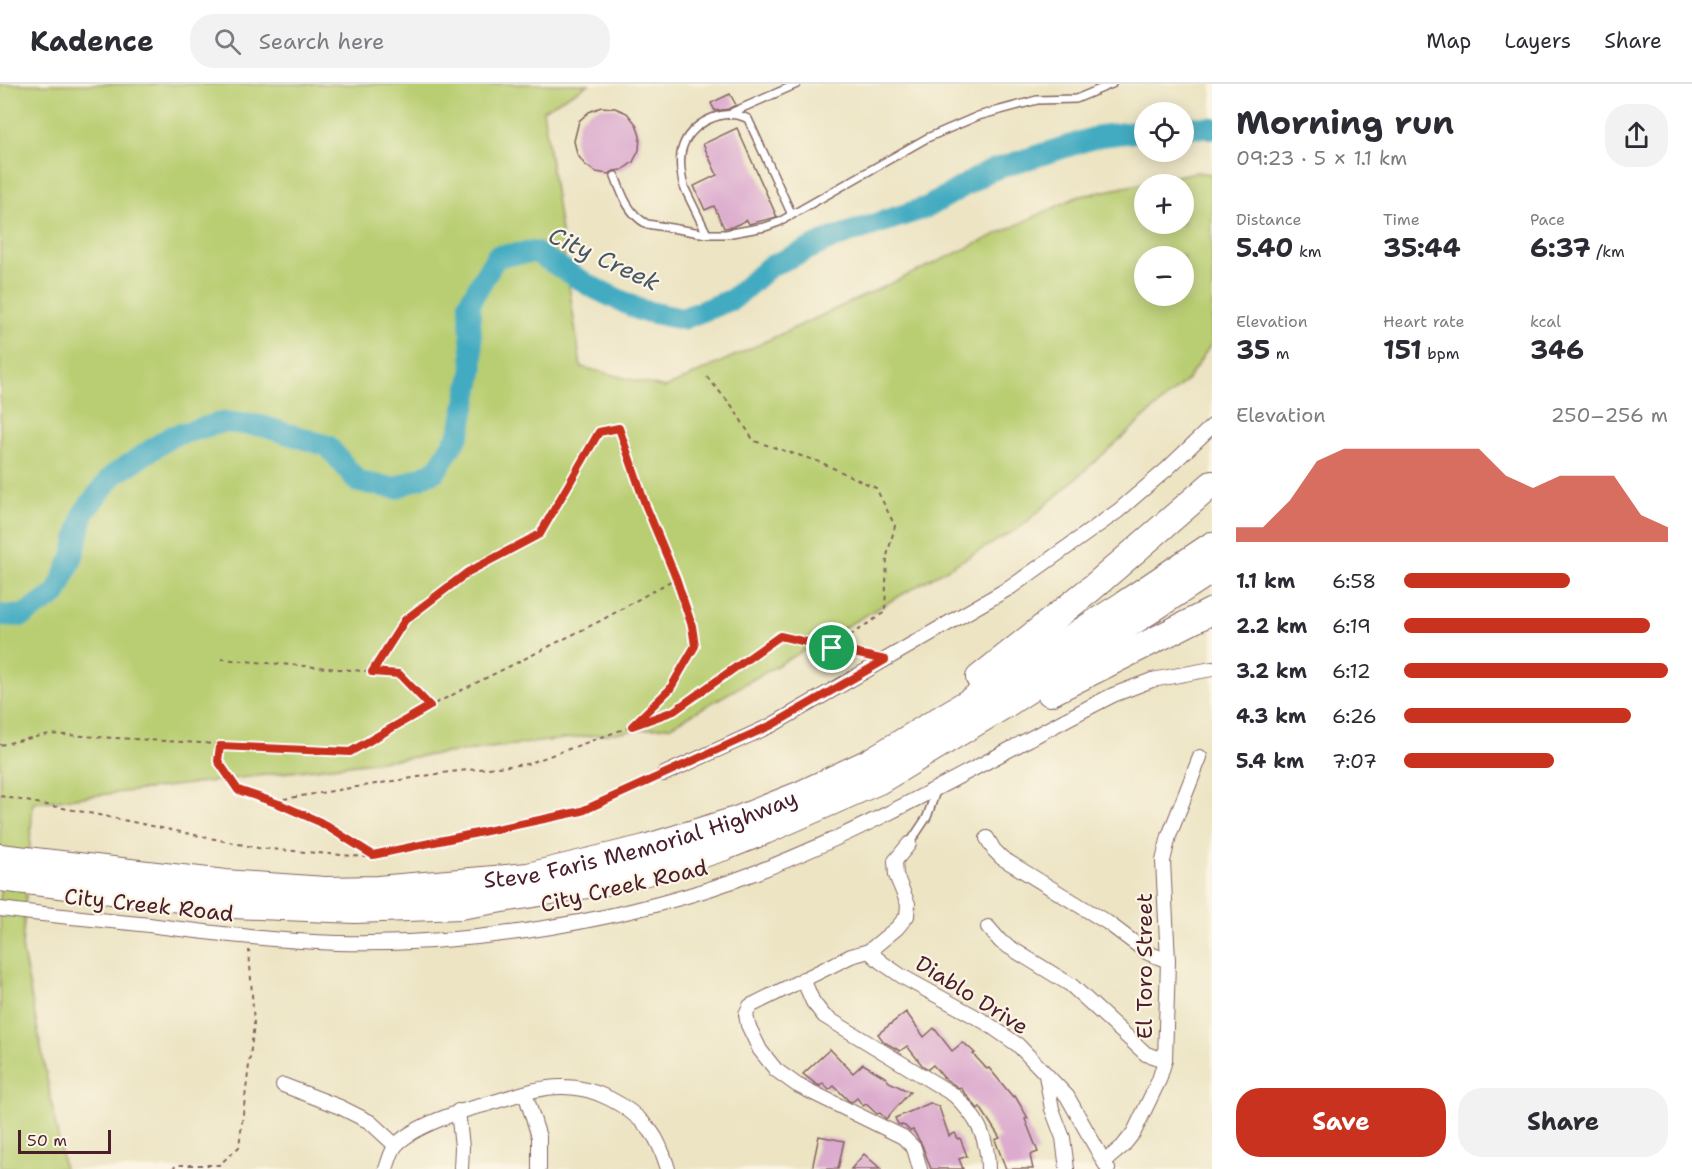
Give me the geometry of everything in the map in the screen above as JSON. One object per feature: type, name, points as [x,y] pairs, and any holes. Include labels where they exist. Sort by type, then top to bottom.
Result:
[{"type":"highway","points":[[801,794],[986,673],[1092,588],[1212,484]]},
{"type":"highway","name":"Steve Faris Memorial Highway","points":[[0,857],[225,883],[325,890],[429,886],[528,876],[606,858],[736,820],[801,794],[869,762],[908,740],[1212,545]]},
{"type":"highway","name":"Steve Faris Memorial Highway","points":[[0,878],[232,905],[356,910],[460,906],[606,882],[647,872],[755,835],[833,803],[879,781],[1005,705],[1212,570]]},
{"type":"highway","points":[[879,781],[1212,611]]},
{"type":"street","points":[[664,774],[772,725],[1011,588],[1118,511],[1212,426]]},
{"type":"street","name":"City Creek Road","points":[[0,909],[248,937],[338,943],[436,941],[594,919],[642,908],[755,873],[803,854],[891,813],[1113,695],[1152,680],[1212,669]]},
{"type":"street","name":"El Toro Street","points":[[1106,1165],[1134,1132],[1159,1080],[1165,1060],[1168,961],[1163,861],[1169,836],[1200,757]]},
{"type":"street","points":[[987,838],[993,850],[1002,858],[1108,923],[1148,953],[1168,961]]},
{"type":"street","points":[[909,844],[895,861],[896,875],[908,904],[907,916],[897,928],[869,951],[851,956],[750,1006],[746,1014],[748,1026],[760,1050],[776,1070],[797,1085],[903,1137],[914,1148],[920,1169]]},
{"type":"street","points":[[988,927],[1001,942],[1071,985],[1146,1054],[1165,1060]]},
{"type":"street","name":"Diablo Drive","points":[[869,951],[903,977],[985,1022],[1018,1045],[1067,1096],[1106,1165]]},
{"type":"street","points":[[803,979],[813,1002],[824,1016],[954,1095],[968,1108],[981,1129],[987,1146],[988,1169]]},
{"type":"street","points":[[1046,1074],[1052,1109],[1063,1138],[1067,1169]]},
{"type":"street","points":[[283,1085],[340,1107],[369,1122],[395,1145]]},
{"type":"street","points":[[386,1169],[395,1145],[410,1134],[458,1111],[525,1093],[564,1086],[596,1092],[628,1109],[650,1129],[668,1169]]},
{"type":"street","points":[[525,1093],[539,1137],[539,1169]]},
{"type":"street","points":[[458,1111],[462,1147],[461,1169]]},
{"type":"lane","points":[[732,113],[797,84]]},
{"type":"lane","points":[[615,176],[630,209],[639,220],[647,224],[707,234],[744,232],[765,227],[792,215],[927,138],[978,116],[1037,100],[1076,99],[1112,84]]},
{"type":"lane","points":[[707,234],[684,187],[682,150],[686,139],[694,129],[725,113],[748,119],[792,215]]},
{"type":"lane","points":[[909,844],[927,817],[936,789]]},
{"type":"path","points":[[707,377],[732,406],[754,441],[820,462],[876,488],[895,526],[887,556],[885,612],[832,648]]},
{"type":"path","points":[[372,672],[405,620],[468,572],[540,534],[599,432],[619,428],[645,504],[676,578],[692,626],[695,646],[670,689],[632,726]]},
{"type":"path","points":[[0,745],[49,734],[350,752],[430,706],[602,620],[676,578]]},
{"type":"path","points":[[271,801],[449,772],[527,764],[674,711],[780,636],[885,660]]},
{"type":"path","points":[[220,659],[399,674],[430,706]]},
{"type":"path","points":[[220,746],[218,761],[238,790],[320,822],[373,855]]},
{"type":"path","points":[[0,796],[258,848],[365,857],[582,811],[664,774]]},
{"type":"path","points":[[172,1169],[177,1165],[219,1165],[239,1147],[254,1024],[248,937]]},
{"type":"green space","points":[[0,84],[589,84],[543,110],[581,367],[665,388],[1077,197],[1134,185],[1134,234],[1194,234],[1194,174],[1186,174],[1196,172],[1212,174],[1212,343],[1188,379],[1021,527],[671,726],[33,803],[22,947],[64,1169],[0,1169]]},
{"type":"building","points":[[730,94],[736,105],[715,111],[711,103]]},
{"type":"building","points":[[601,107],[615,108],[627,113],[636,124],[640,136],[639,150],[633,162],[622,170],[609,174],[596,172],[585,165],[577,154],[574,141],[579,121],[589,112]]},
{"type":"building","points":[[737,128],[777,217],[749,224],[747,220],[724,228],[714,206],[705,210],[694,186],[717,175],[703,144]]},
{"type":"building","points":[[906,1012],[924,1037],[934,1028],[952,1051],[962,1043],[965,1044],[1013,1097],[1015,1096],[1028,1118],[1025,1119],[1038,1152],[1030,1155],[1033,1169],[1006,1169],[995,1140],[1000,1138],[980,1107],[978,1109],[960,1087],[944,1078],[933,1065],[928,1069],[922,1065],[907,1046],[900,1051],[884,1042],[878,1034]]},
{"type":"building","points":[[830,1049],[853,1073],[863,1064],[885,1077],[889,1082],[910,1092],[886,1119],[866,1104],[863,1106],[857,1098],[852,1102],[849,1101],[834,1086],[829,1090],[823,1083],[820,1086],[816,1084],[803,1074]]},
{"type":"building","points":[[930,1103],[939,1107],[949,1136],[955,1133],[958,1139],[960,1138],[967,1156],[959,1159],[963,1169],[931,1169],[922,1145],[913,1130],[910,1131],[898,1124],[895,1118]]},
{"type":"building","points":[[819,1136],[844,1141],[838,1169],[812,1169]]},
{"type":"building","points":[[864,1154],[881,1169],[851,1169]]},
{"type":"waterway","name":"City Creek","points":[[1194,127],[1212,128]]},
{"type":"waterway","name":"City Creek","points":[[0,615],[22,616],[56,594],[73,556],[84,512],[112,476],[172,436],[224,422],[262,426],[328,446],[358,482],[395,488],[436,471],[460,432],[473,368],[469,303],[497,256],[535,252],[590,286],[640,310],[682,319],[733,299],[769,267],[833,238],[928,207],[989,171],[1100,136],[1134,132]]},
{"type":"route","points":[[619,428],[645,504],[676,578],[692,626],[695,646],[670,689],[632,726],[674,711],[780,636],[832,648],[885,660],[772,725],[582,811],[373,855],[320,822],[279,804],[238,790],[218,761],[220,746],[350,752],[430,706],[399,674],[372,672],[405,620],[468,572],[540,534],[599,432],[619,428]]}]
